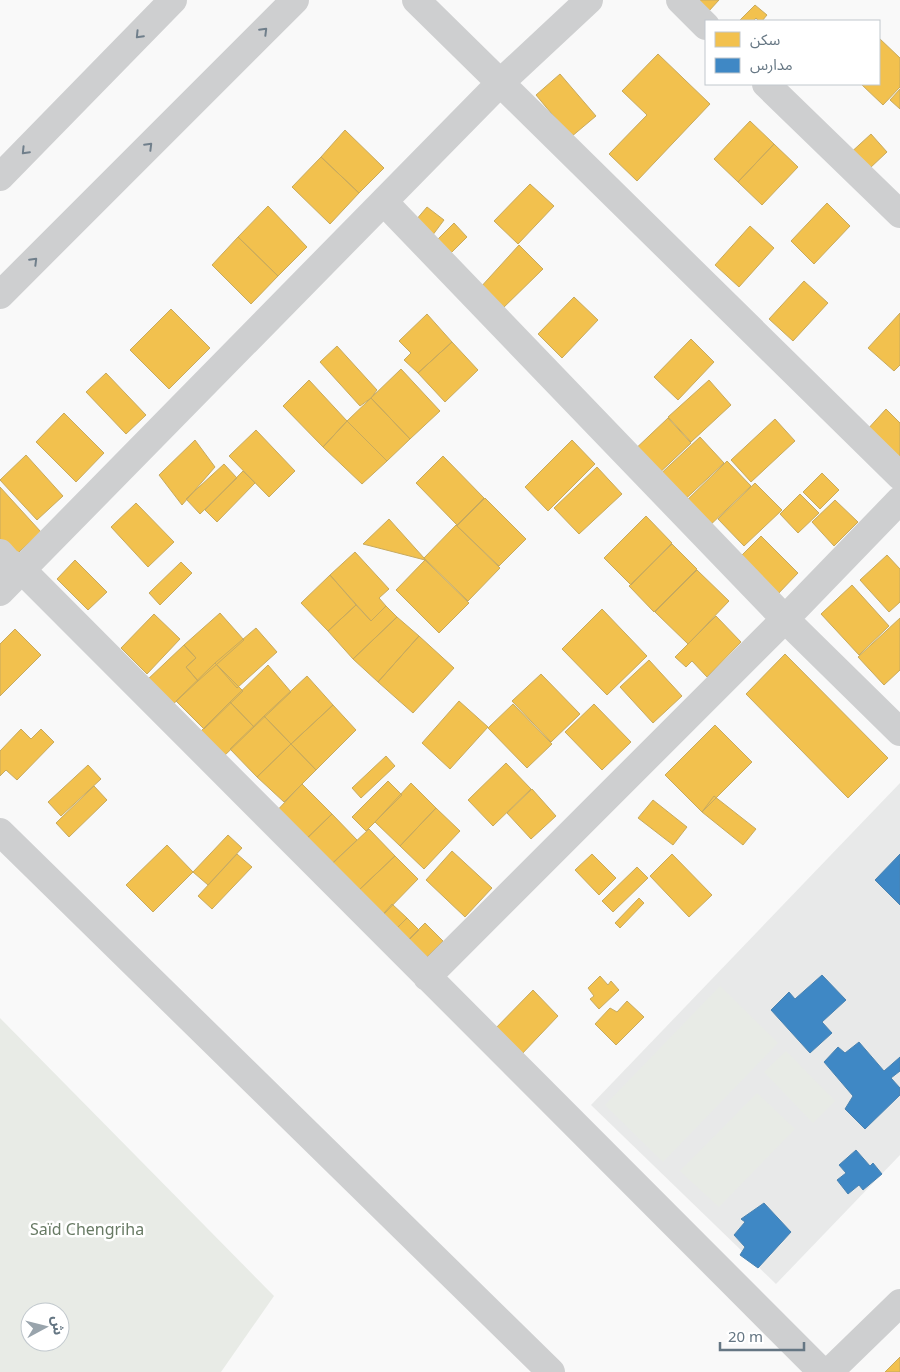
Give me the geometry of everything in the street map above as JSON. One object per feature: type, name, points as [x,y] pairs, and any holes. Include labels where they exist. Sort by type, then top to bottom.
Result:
[{"type":"street","points":[[0,177],[173,0]]},
{"type":"street","points":[[0,295],[295,0]]},
{"type":"street","points":[[416,0],[900,476]]},
{"type":"street","points":[[0,592],[500,83],[589,0]]},
{"type":"street","points":[[680,0],[705,25]]},
{"type":"street","points":[[767,85],[900,214]]},
{"type":"street","points":[[384,202],[785,619],[900,732]]},
{"type":"street","points":[[427,977],[785,619],[900,500]]},
{"type":"street","points":[[0,553],[8,562],[22,570],[822,1372]]},
{"type":"street","points":[[0,832],[551,1372]]},
{"type":"street","points":[[829,1372],[900,1303]]},
{"type":"shaded area","points":[[900,783],[900,1155],[776,1284],[591,1105]]},
{"type":"green space","points":[[720,986],[778,1043],[663,1162],[605,1105]]},
{"type":"green space","name":"Saïd Chengriha","points":[[0,1018],[274,1296],[221,1372],[0,1372]]},
{"type":"green space","points":[[786,1051],[835,1101],[813,1123],[764,1072]]},
{"type":"green space","points":[[757,1093],[795,1129],[719,1207],[680,1171]]},
{"type":"building: سكن","points":[[695,0],[719,0],[708,12]]},
{"type":"building: سكن","points":[[755,5],[767,15],[763,20],[756,18],[754,20],[740,20]]},
{"type":"building: سكن","points":[[880,39],[900,58],[900,87],[883,105],[862,85],[880,85]]},
{"type":"building: سكن","points":[[658,54],[710,104],[637,181],[609,154],[647,115],[622,91]]},
{"type":"building: سكن","points":[[560,74],[596,116],[571,137],[536,95]]},
{"type":"building: سكن","points":[[900,89],[900,109],[890,100]]},
{"type":"building: سكن","points":[[750,121],[774,144],[738,182],[714,159]]},
{"type":"building: سكن","points":[[345,130],[384,168],[359,193],[321,157]]},
{"type":"building: سكن","points":[[871,134],[887,152],[852,185],[835,167]]},
{"type":"building: سكن","points":[[774,144],[798,167],[762,205],[738,182]]},
{"type":"building: سكن","points":[[321,157],[359,193],[330,224],[292,187]]},
{"type":"building: سكن","points":[[530,184],[554,206],[518,244],[494,221]]},
{"type":"building: سكن","points":[[827,203],[850,226],[814,264],[791,241]]},
{"type":"building: سكن","points":[[268,206],[307,247],[278,276],[238,237]]},
{"type":"building: سكن","points":[[427,207],[444,220],[426,244],[410,227]]},
{"type":"building: سكن","points":[[454,223],[467,237],[448,256],[435,242]]},
{"type":"building: سكن","points":[[750,226],[774,248],[739,287],[715,265]]},
{"type":"building: سكن","points":[[238,237],[278,276],[251,304],[212,265]]},
{"type":"building: سكن","points":[[519,245],[543,269],[499,312],[479,289]]},
{"type":"building: سكن","points":[[804,281],[828,303],[793,341],[769,319]]},
{"type":"building: سكن","points":[[574,297],[598,320],[562,358],[538,334]]},
{"type":"building: سكن","points":[[171,309],[210,348],[169,389],[130,350]]},
{"type":"building: سكن","points":[[900,313],[900,365],[894,371],[868,348]]},
{"type":"building: سكن","points":[[427,314],[452,342],[418,373],[404,360],[411,353],[399,341]]},
{"type":"building: سكن","points":[[691,339],[714,362],[678,400],[654,377]]},
{"type":"building: سكن","points":[[452,342],[478,370],[445,402],[418,373]]},
{"type":"building: سكن","points":[[337,346],[377,390],[371,398],[360,406],[320,362]]},
{"type":"building: سكن","points":[[401,369],[440,411],[410,439],[371,398]]},
{"type":"building: سكن","points":[[106,373],[146,415],[126,434],[86,392]]},
{"type":"building: سكن","points":[[309,380],[347,421],[323,447],[283,406]]},
{"type":"building: سكن","points":[[709,380],[731,405],[691,442],[668,417]]},
{"type":"building: سكن","points":[[371,398],[410,439],[387,461],[347,421]]},
{"type":"building: سكن","points":[[886,409],[900,423],[900,462],[866,431]]},
{"type":"building: سكن","points":[[64,413],[104,453],[76,482],[36,442]]},
{"type":"building: سكن","points":[[668,418],[691,443],[653,479],[630,454]]},
{"type":"building: سكن","points":[[775,419],[795,441],[751,482],[731,460]]},
{"type":"building: سكن","points":[[347,421],[387,461],[362,484],[323,447]]},
{"type":"building: سكن","points":[[256,430],[295,471],[269,497],[229,456]]},
{"type":"building: سكن","points":[[700,437],[724,463],[678,506],[654,480]]},
{"type":"building: سكن","points":[[195,440],[215,467],[182,505],[159,475]]},
{"type":"building: سكن","points":[[572,440],[595,464],[548,511],[525,487]]},
{"type":"building: سكن","points":[[26,455],[63,496],[37,520],[0,480]]},
{"type":"building: سكن","points":[[443,456],[484,498],[457,525],[416,483]]},
{"type":"building: سكن","points":[[727,461],[751,486],[703,532],[679,508]]},
{"type":"building: سكن","points":[[224,464],[237,478],[200,514],[186,499]]},
{"type":"building: سكن","points":[[597,467],[622,494],[579,534],[554,508]]},
{"type":"building: سكن","points":[[243,471],[255,483],[217,522],[205,510]]},
{"type":"building: سكن","points":[[822,473],[839,490],[820,509],[803,492]]},
{"type":"building: سكن","points":[[755,483],[782,510],[744,546],[718,519]]},
{"type":"building: سكن","points":[[0,487],[41,532],[8,562],[0,553]]},
{"type":"building: سكن","points":[[800,494],[819,513],[798,533],[780,514]]},
{"type":"building: سكن","points":[[485,498],[526,539],[499,566],[457,526]]},
{"type":"building: سكن","points":[[835,500],[858,522],[834,546],[812,522]]},
{"type":"building: سكن","points":[[136,503],[174,542],[148,567],[111,527]]},
{"type":"building: سكن","points":[[646,516],[672,543],[631,585],[604,558]]},
{"type":"building: سكن","points":[[389,519],[424,558],[425,560],[363,544]]},
{"type":"building: سكن","points":[[456,525],[500,568],[468,601],[424,558]]},
{"type":"building: سكن","points":[[761,536],[798,573],[776,596],[738,559]]},
{"type":"building: سكن","points":[[672,544],[697,569],[654,612],[629,586]]},
{"type":"building: سكن","points":[[355,552],[389,589],[379,598],[386,606],[371,621],[330,575]]},
{"type":"building: سكن","points":[[887,555],[900,569],[900,602],[889,612],[860,580]]},
{"type":"building: سكن","points":[[75,560],[107,592],[88,610],[57,579]]},
{"type":"building: سكن","points":[[425,560],[469,603],[439,633],[396,590]]},
{"type":"building: سكن","points":[[181,562],[192,573],[160,605],[149,593]]},
{"type":"building: سكن","points":[[697,570],[729,601],[688,644],[655,612]]},
{"type":"building: سكن","points":[[330,575],[356,605],[328,631],[301,603]]},
{"type":"building: سكن","points":[[852,585],[889,626],[859,655],[821,614]]},
{"type":"building: سكن","points":[[356,605],[371,621],[386,606],[397,617],[353,659],[328,631]]},
{"type":"building: سكن","points":[[602,609],[647,656],[607,695],[562,649]]},
{"type":"building: سكن","points":[[220,613],[244,640],[198,681],[186,667],[196,658],[184,645]]},
{"type":"building: سكن","points":[[154,614],[180,639],[147,674],[121,648]]},
{"type":"building: سكن","points":[[716,616],[741,642],[707,677],[692,661],[686,667],[675,657]]},
{"type":"building: سكن","points":[[397,617],[419,636],[378,682],[353,659]]},
{"type":"building: سكن","points":[[900,618],[900,670],[884,685],[858,657]]},
{"type":"building: سكن","points":[[256,628],[277,652],[237,688],[215,663]]},
{"type":"building: سكن","points":[[15,629],[41,655],[0,696],[0,644]]},
{"type":"building: سكن","points":[[419,636],[454,668],[413,713],[378,682]]},
{"type":"building: سكن","points":[[184,645],[196,658],[186,667],[198,681],[170,707],[146,681]]},
{"type":"building: سكن","points":[[785,654],[888,758],[848,798],[746,694]]},
{"type":"building: سكن","points":[[649,660],[682,696],[653,723],[620,687]]},
{"type":"building: سكن","points":[[215,663],[243,691],[204,729],[176,701]]},
{"type":"building: سكن","points":[[268,665],[291,692],[254,727],[230,702]]},
{"type":"building: سكن","points":[[541,674],[580,714],[551,742],[512,701]]},
{"type":"building: سكن","points":[[307,676],[333,705],[291,744],[264,716]]},
{"type":"building: سكن","points":[[459,701],[488,727],[450,769],[422,743]]},
{"type":"building: سكن","points":[[230,702],[254,727],[222,758],[199,733]]},
{"type":"building: سكن","points":[[513,704],[552,744],[527,768],[488,728]]},
{"type":"building: سكن","points":[[594,704],[631,742],[602,770],[565,732]]},
{"type":"building: سكن","points":[[333,705],[356,730],[316,770],[291,744]]},
{"type":"building: سكن","points":[[264,716],[291,744],[257,777],[230,749]]},
{"type":"building: سكن","points":[[715,725],[752,762],[702,812],[665,775]]},
{"type":"building: سكن","points":[[21,729],[31,739],[41,729],[54,742],[17,780],[6,770],[0,776],[0,751]]},
{"type":"building: سكن","points":[[291,744],[316,770],[284,802],[257,777]]},
{"type":"building: سكن","points":[[386,756],[395,766],[361,798],[352,788]]},
{"type":"building: سكن","points":[[506,763],[531,789],[493,826],[468,800]]},
{"type":"building: سكن","points":[[88,765],[101,779],[61,816],[48,802]]},
{"type":"building: سكن","points":[[388,781],[402,795],[366,831],[352,817]]},
{"type":"building: سكن","points":[[411,783],[436,808],[400,846],[375,822]]},
{"type":"building: سكن","points":[[302,784],[332,814],[300,845],[272,816]]},
{"type":"building: سكن","points":[[94,786],[107,800],[69,837],[56,823]]},
{"type":"building: سكن","points":[[532,789],[556,816],[531,839],[507,813]]},
{"type":"building: سكن","points":[[714,796],[756,829],[743,845],[702,812]]},
{"type":"building: سكن","points":[[653,800],[687,827],[673,845],[638,818]]},
{"type":"building: سكن","points":[[436,808],[460,831],[424,869],[400,846]]},
{"type":"building: سكن","points":[[332,814],[357,840],[324,871],[300,845]]},
{"type":"building: سكن","points":[[369,829],[395,856],[359,890],[333,863]]},
{"type":"building: سكن","points":[[228,835],[242,848],[208,885],[193,872]]},
{"type":"building: سكن","points":[[167,845],[193,872],[153,912],[126,885]]},
{"type":"building: سكن","points":[[452,851],[492,888],[465,917],[426,880]]},
{"type":"building: سكن","points":[[237,854],[252,867],[212,909],[198,896]]},
{"type":"building: سكن","points":[[592,854],[616,878],[599,895],[575,870]]},
{"type":"building: سكن","points":[[672,854],[712,895],[689,917],[650,876]]},
{"type":"building: سكن","points":[[395,856],[418,879],[383,915],[359,890]]},
{"type":"building: سكن","points":[[637,867],[648,878],[613,912],[602,901]]},
{"type":"building: سكن","points":[[639,898],[644,903],[620,928],[615,923]]},
{"type":"building: سكن","points":[[392,904],[407,918],[391,934],[377,921]]},
{"type":"building: سكن","points":[[407,918],[419,930],[403,946],[391,934]]},
{"type":"building: سكن","points":[[425,923],[443,941],[422,962],[404,944]]},
{"type":"building: سكن","points":[[600,976],[608,985],[611,981],[619,990],[599,1009],[590,999],[594,996],[588,988]]},
{"type":"building: سكن","points":[[533,990],[558,1016],[520,1056],[490,1034]]},
{"type":"building: سكن","points":[[627,1001],[644,1017],[616,1045],[595,1024],[610,1008],[617,1012]]},
{"type":"building: سكن","points":[[900,1357],[900,1372],[885,1372]]},
{"type":"building: مدارس","points":[[900,854],[900,905],[875,880]]},
{"type":"building: مدارس","points":[[822,975],[846,1000],[822,1022],[832,1033],[810,1053],[771,1010],[789,992],[795,999]]},
{"type":"building: مدارس","points":[[859,1042],[884,1071],[900,1057],[900,1071],[891,1078],[900,1088],[900,1095],[865,1129],[845,1109],[853,1096],[824,1062],[838,1047],[845,1053]]},
{"type":"building: مدارس","points":[[856,1150],[870,1166],[873,1163],[882,1174],[863,1190],[859,1185],[848,1194],[837,1180],[846,1173],[839,1165]]},
{"type":"building: مدارس","points":[[764,1203],[791,1232],[758,1268],[740,1255],[745,1247],[734,1235],[745,1222],[741,1219]]}]
